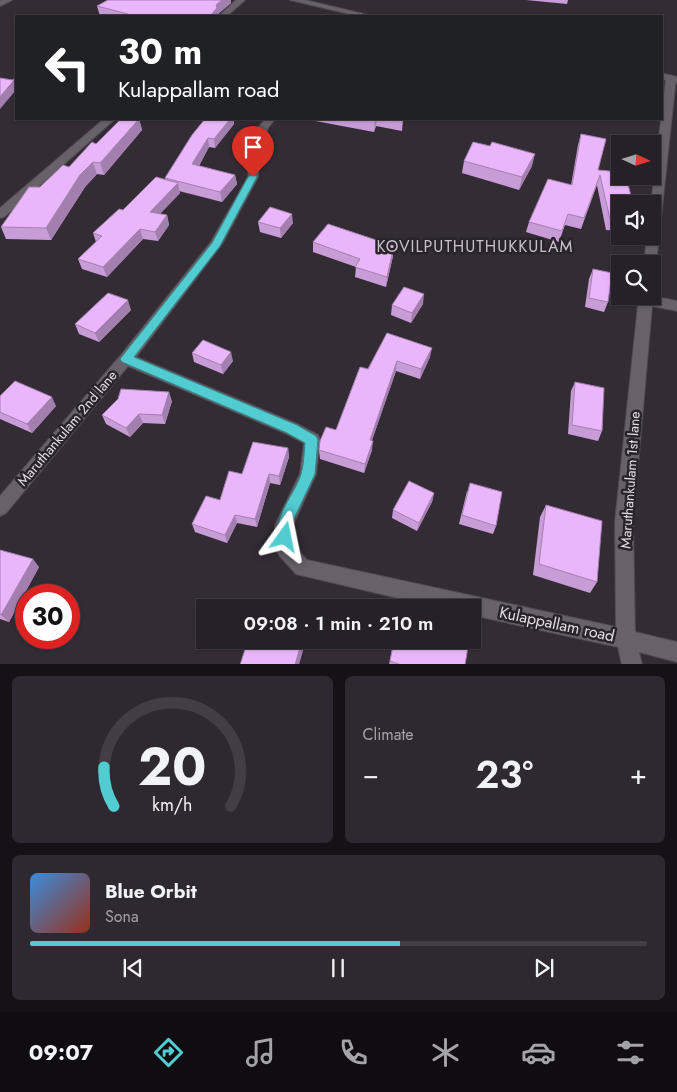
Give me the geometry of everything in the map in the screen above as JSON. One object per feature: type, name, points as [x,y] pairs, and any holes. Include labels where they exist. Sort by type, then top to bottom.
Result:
[{"type":"street","points":[[0,4],[8,0]]},
{"type":"street","points":[[225,15],[242,0]]},
{"type":"street","points":[[294,0],[350,15]]},
{"type":"street","points":[[651,255],[670,78]]},
{"type":"street","points":[[0,214],[109,120]]},
{"type":"street","name":"Maruthankulam 2nd lane","points":[[0,508],[126,359],[216,244],[253,177],[254,157],[263,128],[269,120]]},
{"type":"street","points":[[661,302],[677,306]]},
{"type":"street","name":"Maruthankulam 1st lane","points":[[632,664],[626,639],[624,522],[645,305]]},
{"type":"street","name":"Kulappallam road","points":[[126,359],[292,429],[312,440],[308,474],[284,525],[285,549],[302,568],[626,639],[677,652]]},
{"type":"building","points":[[108,0],[222,0],[216,5],[217,8],[211,15],[126,15],[128,14],[97,6]]},
{"type":"building","points":[[0,78],[12,80],[15,78],[15,79],[0,97]]},
{"type":"building","points":[[120,120],[138,120],[100,163],[93,162],[80,175],[46,228],[1,227],[29,187],[40,187],[63,165],[69,167],[92,142],[96,144]]},
{"type":"building","points":[[204,120],[229,120],[214,139],[208,138],[192,164],[235,175],[220,192],[165,178],[192,135]]},
{"type":"building","points":[[581,134],[606,139],[598,170],[611,171],[611,185],[628,185],[631,195],[611,195],[610,219],[600,175],[584,218],[568,214],[562,231],[529,222],[548,179],[572,185]]},
{"type":"building","points":[[473,142],[490,146],[492,142],[535,154],[522,177],[464,161]]},
{"type":"building","points":[[156,177],[178,183],[150,212],[167,215],[155,232],[140,229],[103,267],[78,259],[102,236],[93,233],[119,209],[123,210]]},
{"type":"building","points":[[270,207],[292,214],[280,228],[258,222]]},
{"type":"building","points":[[328,224],[394,246],[387,277],[355,267],[360,259],[313,242]]},
{"type":"building","points":[[593,269],[611,273],[608,302],[589,298]]},
{"type":"building","points":[[404,287],[424,294],[412,313],[392,305]]},
{"type":"building","points":[[108,293],[128,300],[95,333],[75,324]]},
{"type":"building","points":[[387,333],[432,348],[421,369],[397,361],[370,440],[373,441],[365,464],[319,450],[320,441],[326,427],[336,430],[360,367],[368,369]]},
{"type":"building","points":[[203,340],[231,352],[221,365],[192,353]]},
{"type":"building","points":[[15,381],[52,397],[27,424],[0,412],[0,396]]},
{"type":"building","points":[[575,382],[604,388],[602,431],[572,425]]},
{"type":"building","points":[[121,389],[169,392],[162,415],[139,414],[126,428],[102,415],[118,399]]},
{"type":"building","points":[[253,442],[288,448],[279,476],[269,474],[255,519],[235,515],[225,535],[192,524],[206,496],[220,500],[229,471],[242,474]]},
{"type":"building","points":[[409,481],[434,493],[419,523],[393,510]]},
{"type":"building","points":[[470,483],[502,492],[496,526],[462,515]]},
{"type":"building","points":[[546,505],[602,521],[597,582],[539,564]]},
{"type":"building","points":[[0,550],[33,559],[19,584],[15,584],[15,590],[0,614]]},
{"type":"building","points":[[245,649],[299,649],[295,664],[240,664]]},
{"type":"building","points":[[392,649],[468,649],[465,664],[398,664],[390,661]]},
{"type":"district","name":"KOVILPUTHUTHUKKULAM","points":[[475,246]]},
{"type":"route","points":[[253,177],[216,244],[126,359],[292,429],[312,440],[308,474],[284,525],[285,537]]}]
